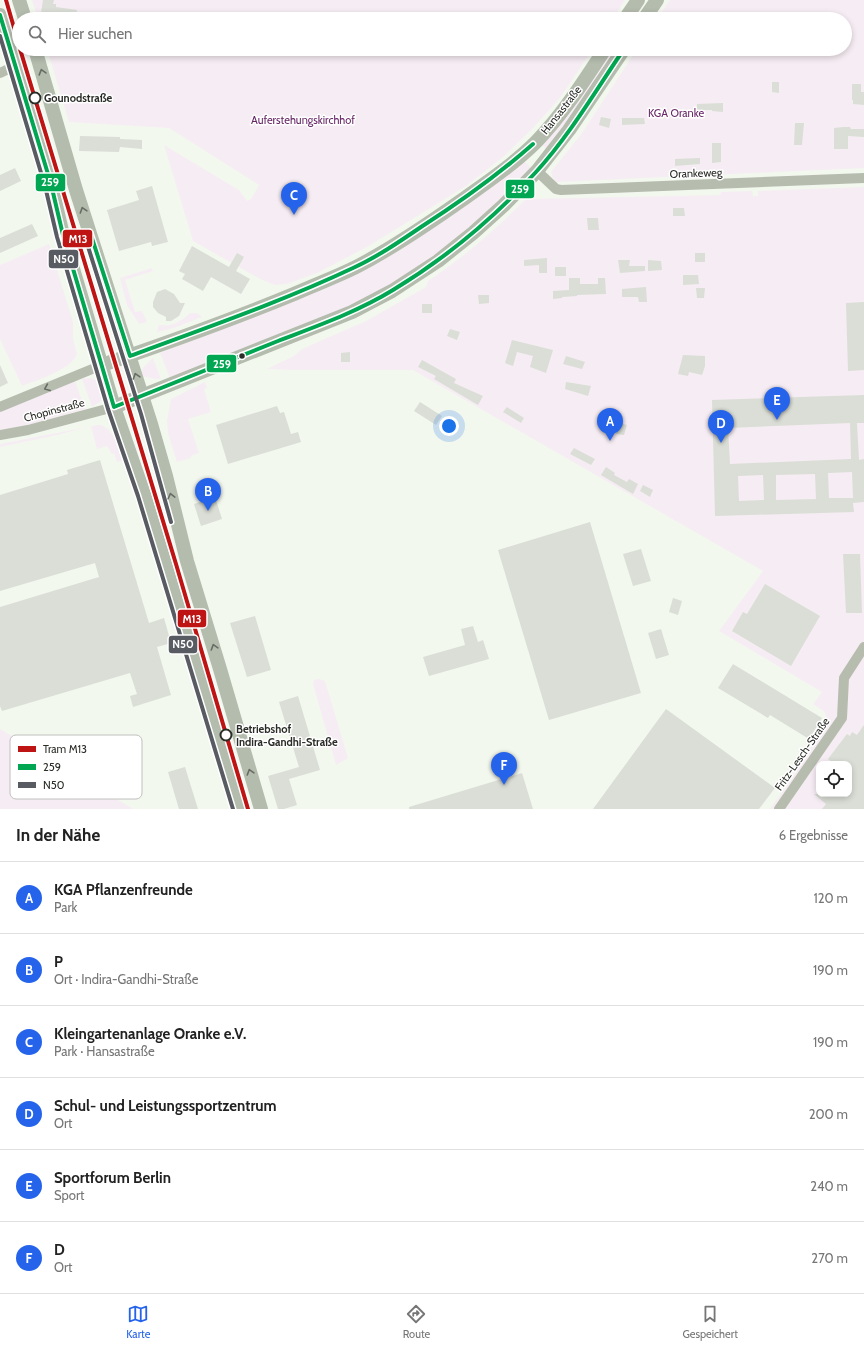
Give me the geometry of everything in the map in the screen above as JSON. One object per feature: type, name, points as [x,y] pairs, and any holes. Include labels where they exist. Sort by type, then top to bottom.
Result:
[{"type":"main road","points":[[19,0],[23,12]]},
{"type":"main road","points":[[630,12],[638,0]]},
{"type":"main road","points":[[649,12],[657,0]]},
{"type":"main road","points":[[0,15],[12,56]]},
{"type":"main road","points":[[12,56],[52,184],[63,235],[114,407],[144,494],[239,809]]},
{"type":"main road","points":[[37,56],[76,190],[143,396],[166,476],[187,561],[261,809]]},
{"type":"main road","name":"Hansastraße","points":[[102,366],[273,302],[354,268],[387,250],[482,186],[508,166],[551,124],[571,100],[601,56]]},
{"type":"main road","name":"Hansastraße","points":[[114,407],[352,312],[392,291],[438,261],[473,233],[504,205],[537,171],[569,130],[619,56]]},
{"type":"main road","points":[[166,567],[187,561]]},
{"type":"street","points":[[0,72],[15,66]]},
{"type":"street","name":"Orankeweg","points":[[537,171],[556,189],[561,190],[864,178]]},
{"type":"street","name":"Chopinstraße","points":[[0,408],[102,366]]},
{"type":"street","name":"Chopinstraße","points":[[0,435],[28,430],[114,407]]},
{"type":"street","name":"Fritz-Lesch-Straße","points":[[779,809],[842,718],[844,678],[864,647]]},
{"type":"green space","points":[[32,0],[625,0],[617,12],[36,12]]},
{"type":"green space","name":"KGA Oranke","points":[[670,0],[864,0],[864,168],[556,182],[551,172],[582,133],[632,56],[852,56],[852,12],[662,12]]},
{"type":"green space","name":"Auferstehungskirchhof","points":[[49,56],[588,56],[560,98],[533,128],[503,157],[466,186],[367,247],[317,273],[287,284],[275,285],[260,279],[193,241],[164,145],[239,190],[247,201],[251,199],[259,185],[169,128],[69,122]]},
{"type":"green space","points":[[605,56],[614,56],[548,150],[540,143]]},
{"type":"green space","points":[[523,160],[532,169],[514,188],[432,259],[386,288],[346,308],[170,378],[160,353],[325,287]]},
{"type":"green space","points":[[864,187],[864,809],[770,809],[793,777],[827,721],[825,712],[813,704],[822,692],[719,631],[763,571],[413,370],[267,369],[294,356],[302,349],[366,321],[426,287],[428,281],[479,243],[526,199],[720,195],[721,192],[752,191],[753,196],[758,196],[758,191]]},
{"type":"green space","points":[[49,244],[73,322],[73,338],[77,354],[74,360],[61,370],[22,386],[0,339],[0,265]]},
{"type":"green space","points":[[152,268],[153,271],[125,280],[135,312],[142,311],[147,321],[139,324],[127,305],[120,278]]},
{"type":"green space","points":[[190,313],[197,313],[202,317],[174,328],[157,332],[159,325],[176,323]]},
{"type":"green space","points":[[153,358],[161,379],[142,376],[141,373],[143,368]]},
{"type":"green space","points":[[89,378],[99,383],[103,394],[101,401],[92,407],[82,379]]},
{"type":"green space","points":[[75,381],[85,409],[28,425],[0,431],[0,411]]},
{"type":"green space","points":[[205,382],[207,388],[204,389],[211,412],[188,419],[199,453],[191,456],[191,458],[177,462],[168,433],[167,421],[171,399]]},
{"type":"green space","points":[[98,425],[108,429],[117,444],[122,461],[117,462],[114,453],[112,454],[107,446],[97,449],[91,426]]},
{"type":"green space","points":[[86,427],[57,435],[0,447],[0,444]]},
{"type":"green space","points":[[319,679],[325,681],[348,758],[336,765],[313,684],[314,680]]},
{"type":"green space","points":[[0,729],[10,735],[10,799],[116,799],[133,809],[0,809]]},
{"type":"building","points":[[43,0],[54,0],[53,4],[56,4],[56,7],[77,10],[77,12],[41,12]]},
{"type":"building","points":[[772,82],[779,82],[779,93],[772,92]]},
{"type":"building","points":[[852,84],[861,84],[861,92],[864,92],[864,105],[853,104]]},
{"type":"building","points":[[723,103],[723,112],[697,110],[697,104]]},
{"type":"building","points":[[601,117],[611,119],[609,128],[599,125]]},
{"type":"building","points":[[622,118],[644,118],[645,124],[622,125]]},
{"type":"building","points":[[795,123],[804,123],[802,145],[794,145]]},
{"type":"building","points":[[850,127],[851,129],[864,129],[864,137],[848,136],[848,149],[834,149],[834,128]]},
{"type":"building","points":[[80,136],[120,137],[120,139],[142,140],[142,149],[120,147],[119,152],[79,151]]},
{"type":"building","points":[[712,143],[721,143],[721,162],[712,163]]},
{"type":"building","points":[[700,158],[700,164],[675,166],[675,159]]},
{"type":"building","points":[[15,168],[21,181],[0,191],[0,175]]},
{"type":"building","points":[[152,186],[168,242],[152,246],[151,242],[119,251],[107,210],[139,200],[136,191]]},
{"type":"building","points":[[673,208],[684,208],[685,216],[673,216]]},
{"type":"building","points":[[587,218],[598,218],[599,230],[588,230]]},
{"type":"building","points":[[32,224],[38,236],[0,253],[0,238]]},
{"type":"building","points":[[192,246],[229,267],[237,253],[244,257],[236,271],[250,279],[241,294],[211,277],[203,291],[182,279],[185,274],[179,271]]},
{"type":"building","points":[[695,253],[705,253],[705,262],[695,262]]},
{"type":"building","points":[[547,258],[547,273],[539,273],[539,265],[524,266],[524,260]]},
{"type":"building","points":[[618,260],[630,260],[629,266],[645,266],[645,271],[620,273]]},
{"type":"building","points":[[648,260],[661,261],[662,270],[648,271]]},
{"type":"building","points":[[555,267],[566,267],[566,276],[555,276]]},
{"type":"building","points":[[683,275],[698,275],[699,284],[683,285]]},
{"type":"building","points":[[569,278],[580,278],[580,284],[598,284],[598,278],[605,278],[606,294],[577,295],[553,299],[553,291],[569,290]]},
{"type":"building","points":[[646,287],[647,302],[639,302],[638,297],[622,297],[622,289]]},
{"type":"building","points":[[696,288],[705,288],[704,298],[697,298]]},
{"type":"building","points":[[165,289],[174,294],[180,303],[185,303],[179,316],[171,321],[166,321],[166,317],[158,313],[153,307],[153,302],[157,292]]},
{"type":"building","points":[[478,295],[489,295],[489,303],[479,304]]},
{"type":"building","points":[[864,302],[864,370],[848,371],[846,303]]},
{"type":"building","points":[[422,304],[432,304],[432,313],[422,313]]},
{"type":"building","points":[[450,329],[460,332],[457,340],[447,336]]},
{"type":"building","points":[[512,340],[553,350],[546,373],[530,367],[533,356],[517,352],[513,366],[505,363]]},
{"type":"building","points":[[350,352],[350,362],[341,362],[341,353]]},
{"type":"building","points":[[683,355],[705,356],[705,366],[702,375],[689,372],[688,376],[678,374]]},
{"type":"building","points":[[566,356],[585,362],[582,369],[563,364]]},
{"type":"building","points":[[422,360],[456,379],[454,383],[483,396],[478,405],[434,379],[436,376],[418,367]]},
{"type":"building","points":[[0,365],[8,383],[0,387]]},
{"type":"building","points":[[566,382],[591,386],[588,396],[565,389]]},
{"type":"building","points":[[864,395],[864,423],[857,423],[859,460],[864,459],[864,502],[853,503],[854,512],[715,516],[712,400]],"holes":[[[850,423],[851,459],[730,464],[728,428]],[[852,472],[853,498],[829,498],[828,473]],[[815,474],[816,499],[776,500],[776,475]],[[763,475],[764,500],[739,501],[738,476]]]},
{"type":"building","points":[[420,402],[442,416],[436,425],[414,411]]},
{"type":"building","points":[[277,406],[280,413],[284,412],[291,434],[298,432],[301,442],[228,464],[216,425]]},
{"type":"building","points":[[507,407],[524,418],[521,423],[503,412]]},
{"type":"building","points":[[620,423],[627,425],[624,435],[616,434]]},
{"type":"building","points":[[574,448],[595,459],[591,465],[570,454]]},
{"type":"building","points":[[100,460],[149,623],[164,618],[171,643],[157,647],[171,695],[133,707],[130,696],[137,694],[130,673],[2,711],[0,706],[0,607],[99,577],[95,563],[0,591],[0,495],[68,474],[67,470]]},
{"type":"building","points":[[606,467],[615,473],[614,475],[627,482],[629,479],[638,484],[633,494],[601,475]]},
{"type":"building","points":[[643,485],[653,490],[650,497],[640,491]]},
{"type":"building","points":[[215,497],[222,519],[201,526],[194,504]]},
{"type":"building","points":[[590,522],[641,693],[549,720],[498,550]]},
{"type":"building","points":[[641,549],[651,581],[633,586],[623,554]]},
{"type":"building","points":[[843,554],[860,554],[862,613],[846,613]]},
{"type":"building","points":[[765,584],[820,616],[791,666],[732,631],[743,612],[747,614]]},
{"type":"building","points":[[673,598],[682,601],[678,615],[669,612]]},
{"type":"building","points":[[255,616],[271,670],[247,677],[230,623]]},
{"type":"building","points":[[473,626],[478,642],[483,640],[489,659],[429,676],[423,657],[465,645],[461,629]]},
{"type":"building","points":[[661,629],[669,655],[656,659],[648,633]]},
{"type":"building","points":[[733,664],[822,718],[809,739],[770,715],[768,718],[718,688]]},
{"type":"building","points":[[298,696],[320,770],[289,779],[297,805],[284,809],[278,809],[268,776],[299,767],[279,702]]},
{"type":"building","points":[[666,709],[775,788],[759,809],[593,809]]},
{"type":"building","points":[[864,725],[864,809],[822,809],[826,804],[818,797],[852,797],[852,761],[831,761],[828,759],[847,734],[850,736],[852,732],[857,735]]},
{"type":"building","points":[[185,767],[198,809],[179,809],[168,772]]},
{"type":"building","points":[[522,773],[533,809],[409,809],[409,807]]},
{"type":"tram line","name":"M13","points":[[6,0],[12,21]]},
{"type":"tram line","name":"M13","points":[[22,56],[176,564],[248,809]]},
{"type":"transit line","name":"259","points":[[0,15],[12,55]]},
{"type":"transit line","name":"N50","points":[[0,36],[45,186],[57,237],[108,409],[138,496],[233,809]]},
{"type":"transit line","name":"259","points":[[12,56],[51,184],[63,235],[114,407],[351,312],[393,290],[432,265],[486,221],[536,172],[571,128],[619,56]]},
{"type":"transit line","name":"259","points":[[90,232],[130,356],[271,303],[362,264],[396,244],[464,198],[506,167],[533,144]]},
{"type":"transit line","name":"N50","points":[[84,234],[141,414],[171,522]]},
{"type":"place","name":"Gounodstraße","points":[[35,98]]},
{"type":"place","name":"Kleingartenanlage Oranke e.V.","points":[[294,215]]},
{"type":"place","name":"Sportforum Berlin","points":[[777,420]]},
{"type":"place","name":"KGA Pflanzenfreunde","points":[[610,441]]},
{"type":"place","name":"Schul- und Leistungssportzentrum","points":[[721,443]]},
{"type":"place","name":"P","points":[[208,511]]},
{"type":"place","name":"Betriebshof Indira-Gandhi-Straße","points":[[226,735]]},
{"type":"place","name":"D","points":[[504,785]]}]
